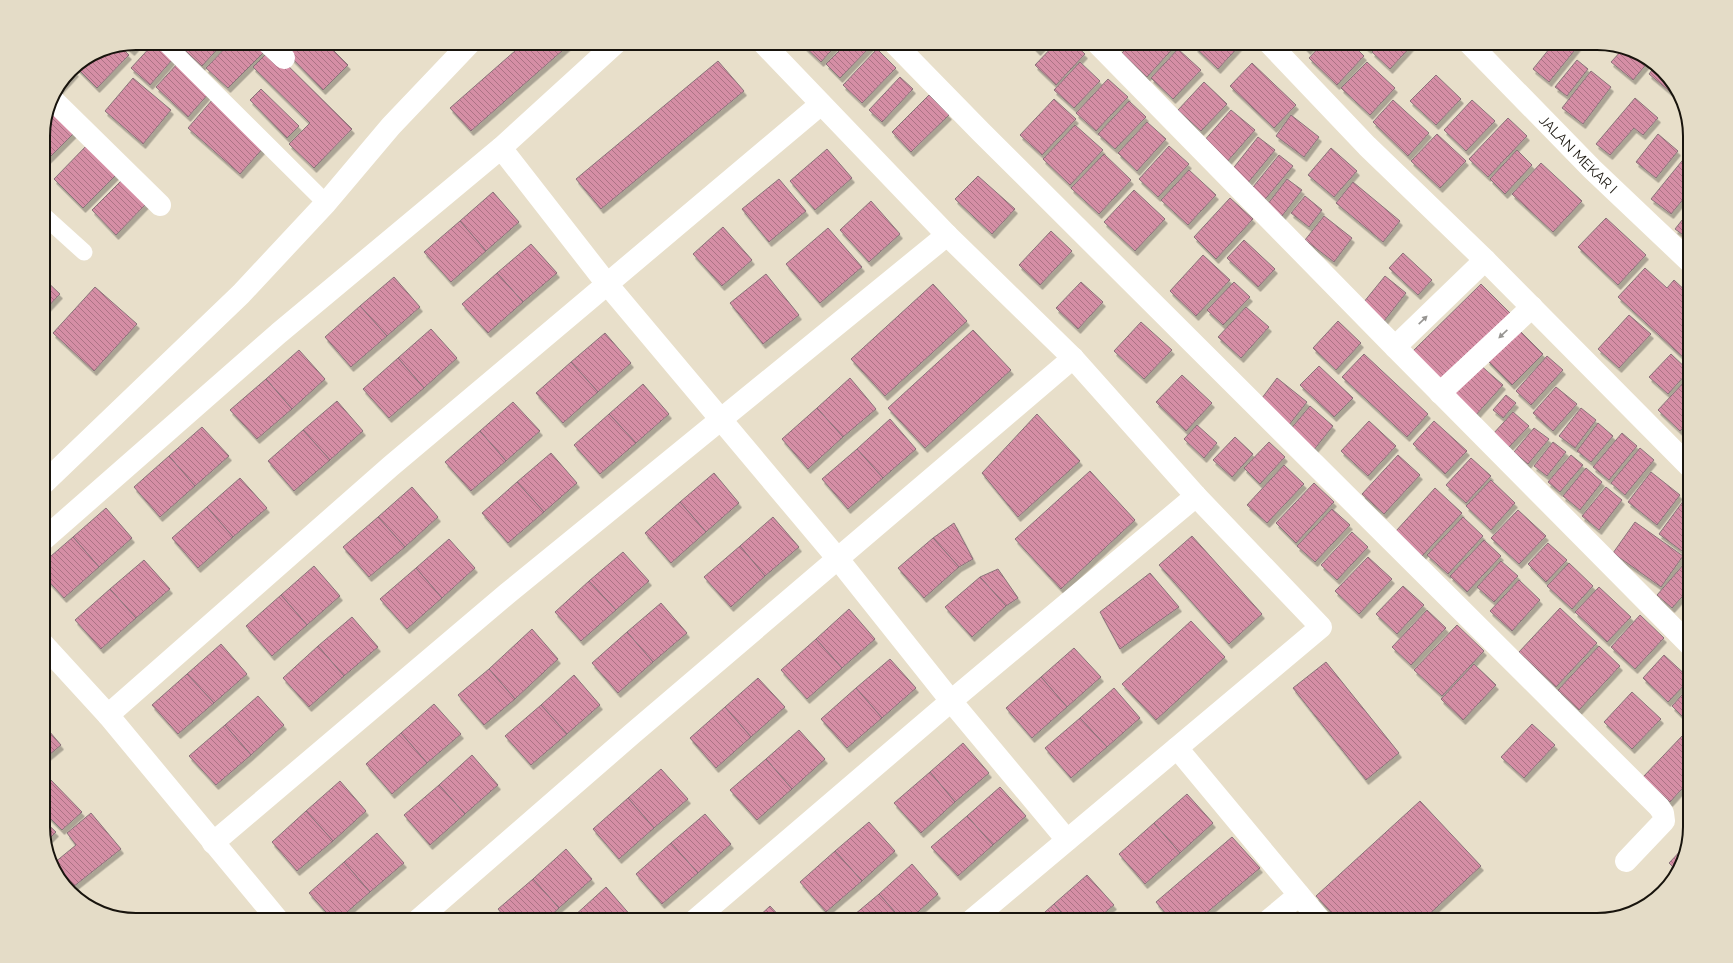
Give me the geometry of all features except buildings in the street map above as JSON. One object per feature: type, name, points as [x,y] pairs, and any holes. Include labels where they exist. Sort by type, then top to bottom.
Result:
[{"type":"street","points":[[275,50],[284,58]]},
{"type":"street","points":[[50,477],[241,294],[326,203],[391,126],[463,50]]},
{"type":"street","points":[[50,534],[279,333],[501,148],[608,50]]},
{"type":"street","points":[[770,50],[947,235],[1073,358],[1196,496],[1321,627],[980,913]]},
{"type":"street","points":[[901,50],[992,143],[1659,807],[1663,813],[1664,821],[1626,861]]},
{"type":"street","points":[[1104,50],[1394,347],[1683,638]]},
{"type":"street","points":[[1276,50],[1367,146],[1485,260],[1683,460]]},
{"type":"street","name":"JALAN MEKAR I","points":[[1476,50],[1592,169],[1683,255]]},
{"type":"street","points":[[57,103],[160,205]]},
{"type":"street","points":[[108,715],[391,466],[821,104]]},
{"type":"street","points":[[501,148],[607,284],[838,559],[952,701],[1067,840]]},
{"type":"street","points":[[214,843],[508,593],[947,235]]},
{"type":"street","points":[[1394,347],[1485,260]]},
{"type":"street","points":[[1440,393],[1532,307]]},
{"type":"street","points":[[426,913],[1073,358]]},
{"type":"street","points":[[703,913],[1196,496]]},
{"type":"street","points":[[50,652],[108,715],[272,913]]},
{"type":"street","points":[[1177,748],[1314,913]]},
{"type":"street","points":[[1277,913],[1299,895]]},
{"type":"lane","points":[[172,50],[326,203]]},
{"type":"lane","points":[[50,221],[84,252]]}]
